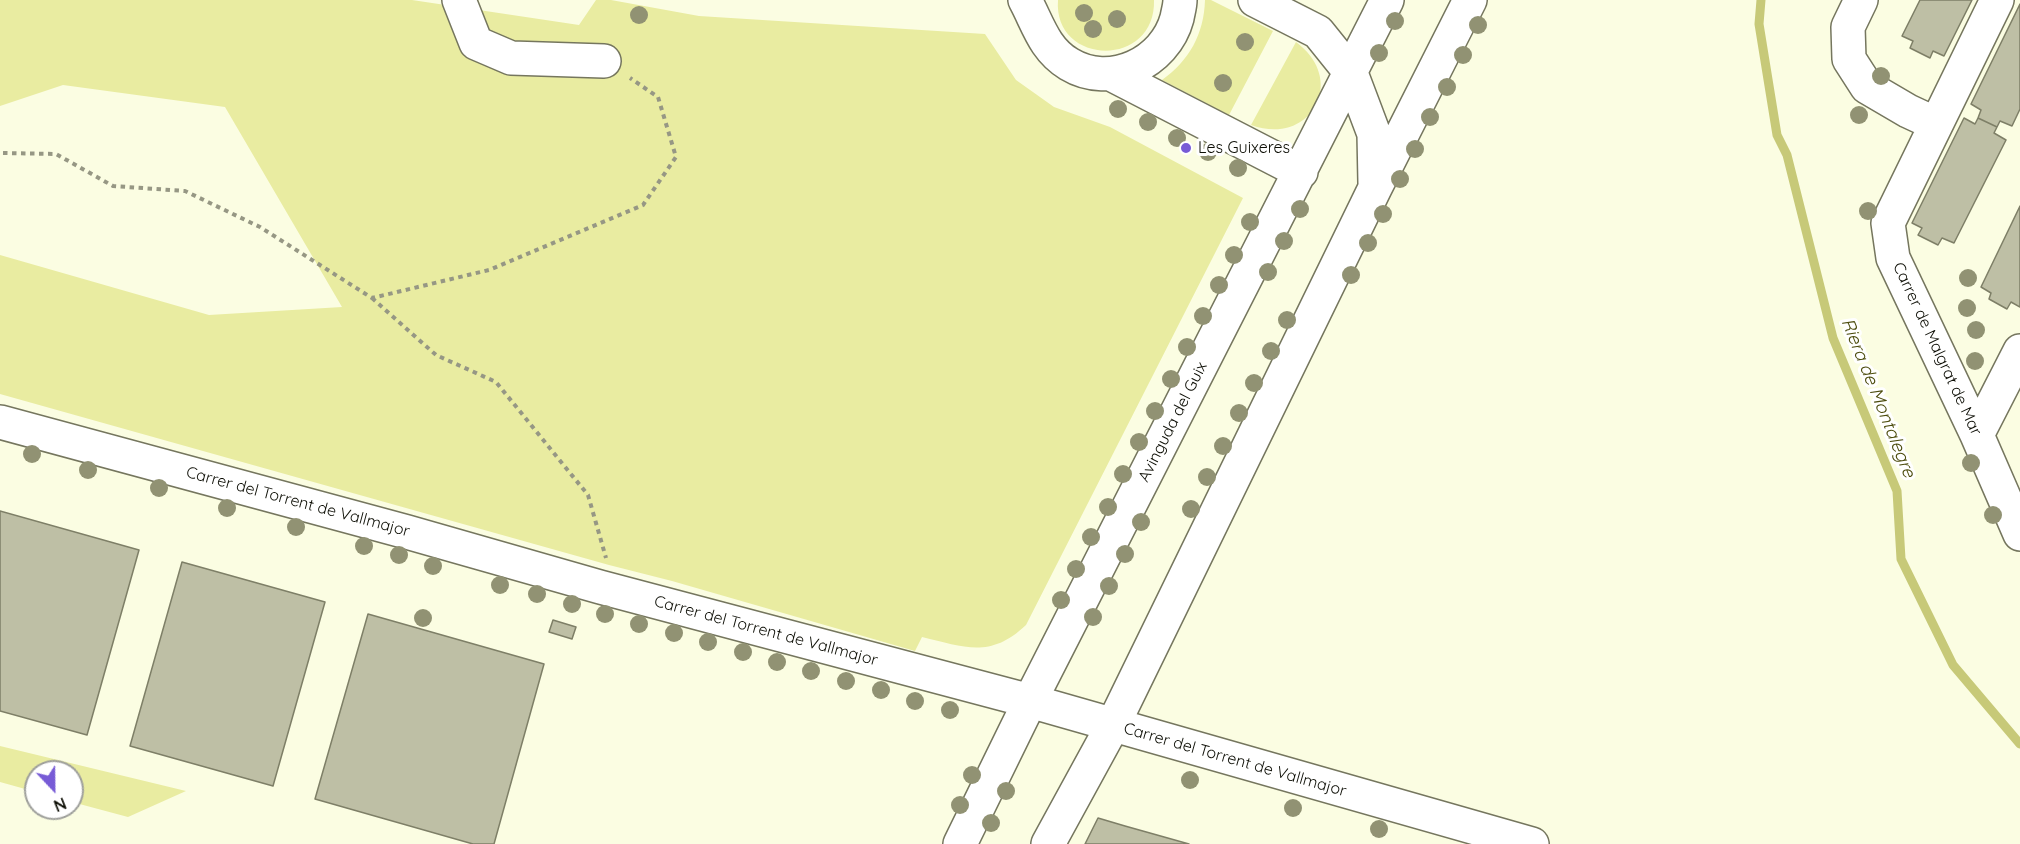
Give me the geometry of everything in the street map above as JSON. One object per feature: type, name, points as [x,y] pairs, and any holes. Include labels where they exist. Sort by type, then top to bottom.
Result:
[{"type":"street","points":[[459,0],[476,43],[511,58],[604,61]]},
{"type":"street","points":[[1025,0],[1041,35],[1053,52],[1070,65],[1090,72],[1111,74],[1137,67],[1159,52],[1174,30],[1180,0]]},
{"type":"street","points":[[1255,0],[1318,32],[1351,73],[1374,134],[1375,188]]},
{"type":"street","name":"Avinguda del Guix","points":[[960,844],[1030,701],[1387,0]]},
{"type":"street","points":[[1048,844],[1113,725],[1375,188],[1470,0]]},
{"type":"street","points":[[1861,0],[1848,27],[1849,59],[1867,87],[1936,124]]},
{"type":"street","name":"Carrer de Malgrat de Mar","points":[[1997,0],[1888,223],[1893,258],[1977,435],[2020,534]]},
{"type":"street","points":[[1111,74],[1301,172]]},
{"type":"street","points":[[1977,435],[2020,351]]},
{"type":"street","name":"Carrer del Torrent de Vallmajor","points":[[0,422],[1030,701],[1532,844]]},
{"type":"path","points":[[372,298],[489,270],[643,205],[676,157],[658,98],[604,61]]},
{"type":"path","points":[[3,153],[56,154],[113,186],[185,191],[260,227],[372,298],[436,355],[496,382],[588,495],[609,565],[600,586]]},
{"type":"green space","points":[[0,0],[412,0],[579,25],[596,0],[611,0],[699,16],[985,34],[1016,80],[1054,107],[1110,127],[1243,198],[1026,625],[1001,643],[977,648],[922,637],[915,651],[0,394],[0,255],[209,315],[342,307],[225,107],[63,85],[0,106]]},
{"type":"green space","points":[[1058,0],[1154,0],[1150,23],[1139,38],[1123,48],[1105,51],[1087,47],[1071,38],[1061,22]]},
{"type":"green space","points":[[1205,0],[1211,0],[1273,31],[1229,115],[1162,80],[1172,73],[1193,46],[1202,24]]},
{"type":"green space","points":[[1296,42],[1311,57],[1319,74],[1320,91],[1316,106],[1305,118],[1291,127],[1272,129],[1251,125]]},
{"type":"green space","points":[[0,746],[58,760],[24,760],[24,789],[0,782]]},
{"type":"green space","points":[[84,766],[186,791],[128,817],[84,805]]},
{"type":"building","points":[[1920,0],[1972,0],[1944,56],[1933,51],[1930,58],[1910,48],[1913,41],[1902,36]]},
{"type":"building","points":[[2020,4],[2020,109],[2012,126],[2000,121],[1997,127],[1978,118],[1981,110],[1971,104]]},
{"type":"building","points":[[1964,118],[1975,124],[1978,118],[1997,127],[1994,133],[2006,140],[1954,243],[1942,238],[1938,245],[1918,235],[1922,228],[1912,223]]},
{"type":"building","points":[[2020,206],[2020,307],[2011,302],[2007,309],[1989,299],[1991,293],[1981,287]]},
{"type":"building","points":[[0,511],[139,550],[87,735],[0,711]]},
{"type":"building","points":[[182,562],[325,602],[273,786],[130,746]]},
{"type":"building","points":[[368,614],[544,664],[494,844],[473,844],[315,799]]},
{"type":"building","points":[[553,620],[576,627],[572,639],[549,632]]},
{"type":"building","points":[[1098,818],[1125,826],[1189,844],[1085,844]]},
{"type":"waterway","name":"Riera de Montalegre","points":[[1761,0],[1759,24],[1777,135],[1787,155],[1833,338],[1897,491],[1901,559],[1953,665],[2020,744]]},
{"type":"place","name":"Les Guixeres","points":[[1186,148]]}]
